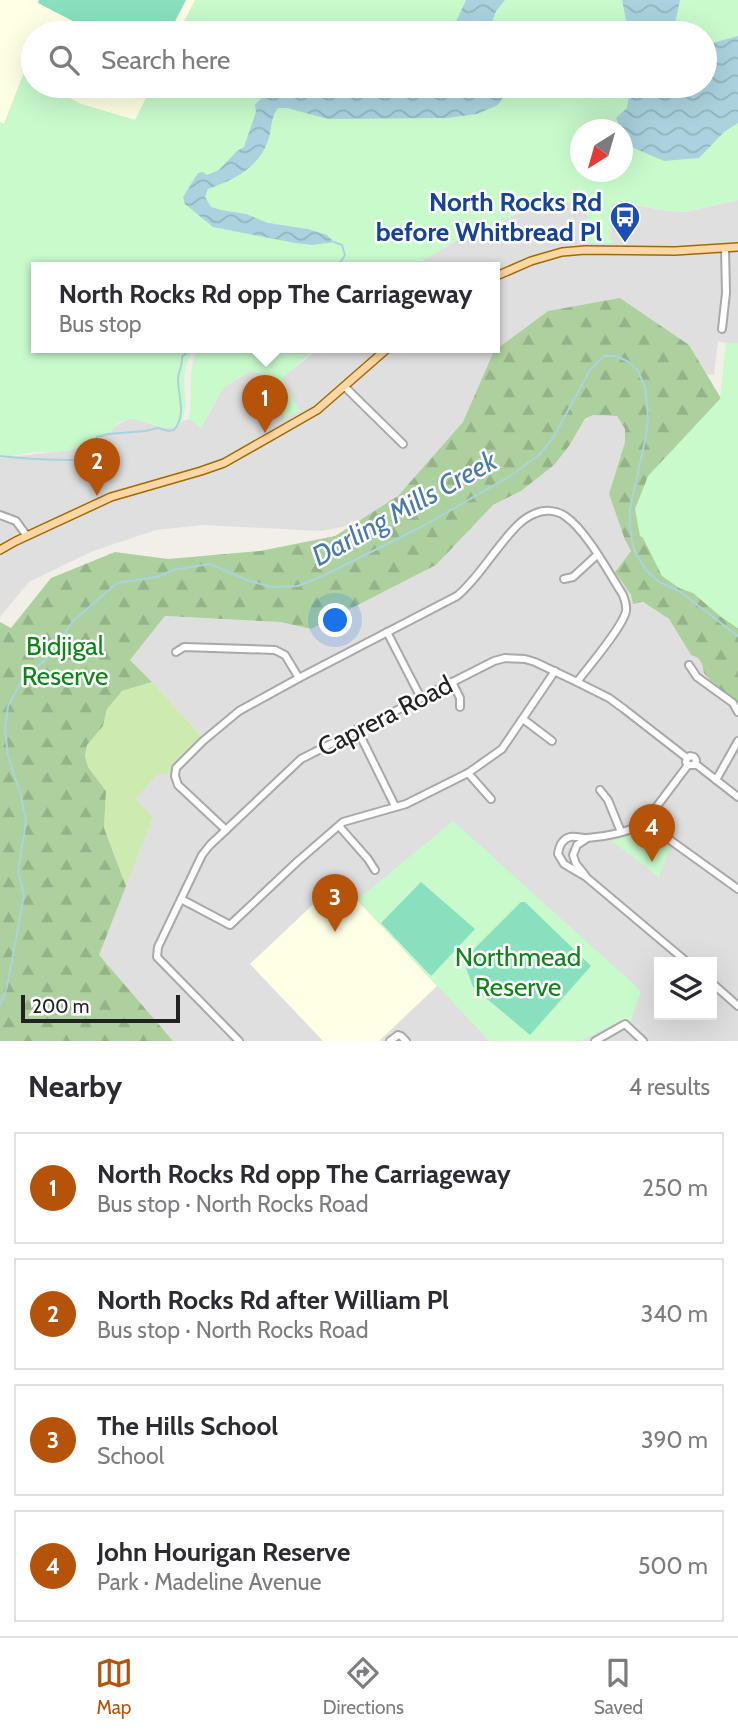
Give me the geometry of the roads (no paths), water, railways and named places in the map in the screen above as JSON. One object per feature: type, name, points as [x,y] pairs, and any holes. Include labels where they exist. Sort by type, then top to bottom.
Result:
[{"type":"main road","points":[[500,274],[562,252],[675,251],[738,247]]},
{"type":"main road","points":[[0,550],[111,497],[225,463],[317,410],[382,353]]},
{"type":"street","points":[[722,328],[726,293],[724,247]]},
{"type":"street","points":[[345,387],[403,444]]},
{"type":"street","points":[[226,830],[178,785],[176,768],[239,711],[457,596],[478,576],[512,532],[535,513],[552,511],[566,516],[587,540],[626,603],[620,625],[577,682]]},
{"type":"street","points":[[0,515],[16,521],[27,536]]},
{"type":"street","points":[[564,579],[573,577],[597,555]]},
{"type":"street","points":[[387,632],[421,698]]},
{"type":"street","points":[[176,652],[184,647],[275,650],[285,654],[299,678]]},
{"type":"street","name":"Caprera Road","points":[[240,1041],[157,957],[158,947],[202,855],[301,759],[494,661],[505,658],[525,659],[609,698],[690,763],[738,797]]},
{"type":"street","points":[[689,665],[697,677],[733,703],[738,712]]},
{"type":"street","points":[[181,899],[230,925],[343,822],[405,804],[468,773],[502,749],[555,671]]},
{"type":"street","points":[[452,682],[460,698],[460,707]]},
{"type":"street","points":[[523,719],[552,741]]},
{"type":"street","points":[[357,729],[395,806]]},
{"type":"street","points":[[716,780],[738,741]]},
{"type":"street","points":[[681,957],[586,877],[568,867],[558,854],[560,845],[571,837],[589,838],[621,832],[645,822],[690,763]]},
{"type":"street","points":[[468,773],[491,799]]},
{"type":"street","points":[[600,790],[608,800],[621,832]]},
{"type":"street","points":[[645,822],[738,889]]},
{"type":"street","points":[[339,826],[375,870]]},
{"type":"street","points":[[586,877],[573,855],[577,845],[589,838]]},
{"type":"street","points":[[717,987],[738,1006]]},
{"type":"street","points":[[595,1041],[625,1024],[643,1041]]},
{"type":"street","points":[[390,1041],[395,1036],[404,1038]]},
{"type":"water","points":[[466,0],[505,0],[492,21],[456,21]]},
{"type":"water","points":[[622,0],[680,0],[676,21],[626,21]]},
{"type":"water","points":[[738,36],[738,123],[724,132],[699,158],[664,161],[633,148],[633,119],[616,118],[627,108],[629,98],[717,98],[717,42]]},
{"type":"water","points":[[503,98],[498,105],[477,114],[446,118],[328,119],[278,108],[272,120],[268,141],[258,159],[236,177],[208,189],[205,197],[211,207],[246,214],[268,223],[308,229],[327,235],[334,242],[313,245],[213,227],[185,204],[183,197],[198,173],[207,175],[219,170],[244,147],[256,112],[255,105],[259,100]]},
{"type":"waterway","points":[[334,242],[342,245],[345,255],[340,262]]},
{"type":"waterway","points":[[0,456],[90,460],[91,447],[97,437],[158,428],[174,430],[181,412],[178,379],[182,357],[186,353]]},
{"type":"waterway","name":"Darling Mills Creek","points":[[0,1005],[7,987],[24,895],[18,872],[26,821],[8,756],[5,729],[8,706],[22,680],[48,657],[73,621],[117,583],[157,577],[173,570],[210,564],[249,581],[272,587],[298,586],[325,575],[423,526],[510,476],[539,455],[553,438],[590,370],[604,356],[616,356],[629,362],[638,371],[645,387],[648,416],[630,508],[634,550],[645,569],[659,582],[679,591],[738,636]]},
{"type":"place","name":"North Rocks Rd before Whitbread Pl","points":[[625,244]]},
{"type":"place","name":"North Rocks Rd opp The Carriageway","points":[[265,433]]},
{"type":"place","name":"North Rocks Rd after William Pl","points":[[97,496]]},
{"type":"place","name":"John Hourigan Reserve","points":[[652,862]]},
{"type":"place","name":"The Hills School","points":[[335,932]]},
{"type":"park label","name":"Bidjigal Reserve","points":[[65,661]]},
{"type":"park label","name":"Northmead Reserve","points":[[518,972]]}]
